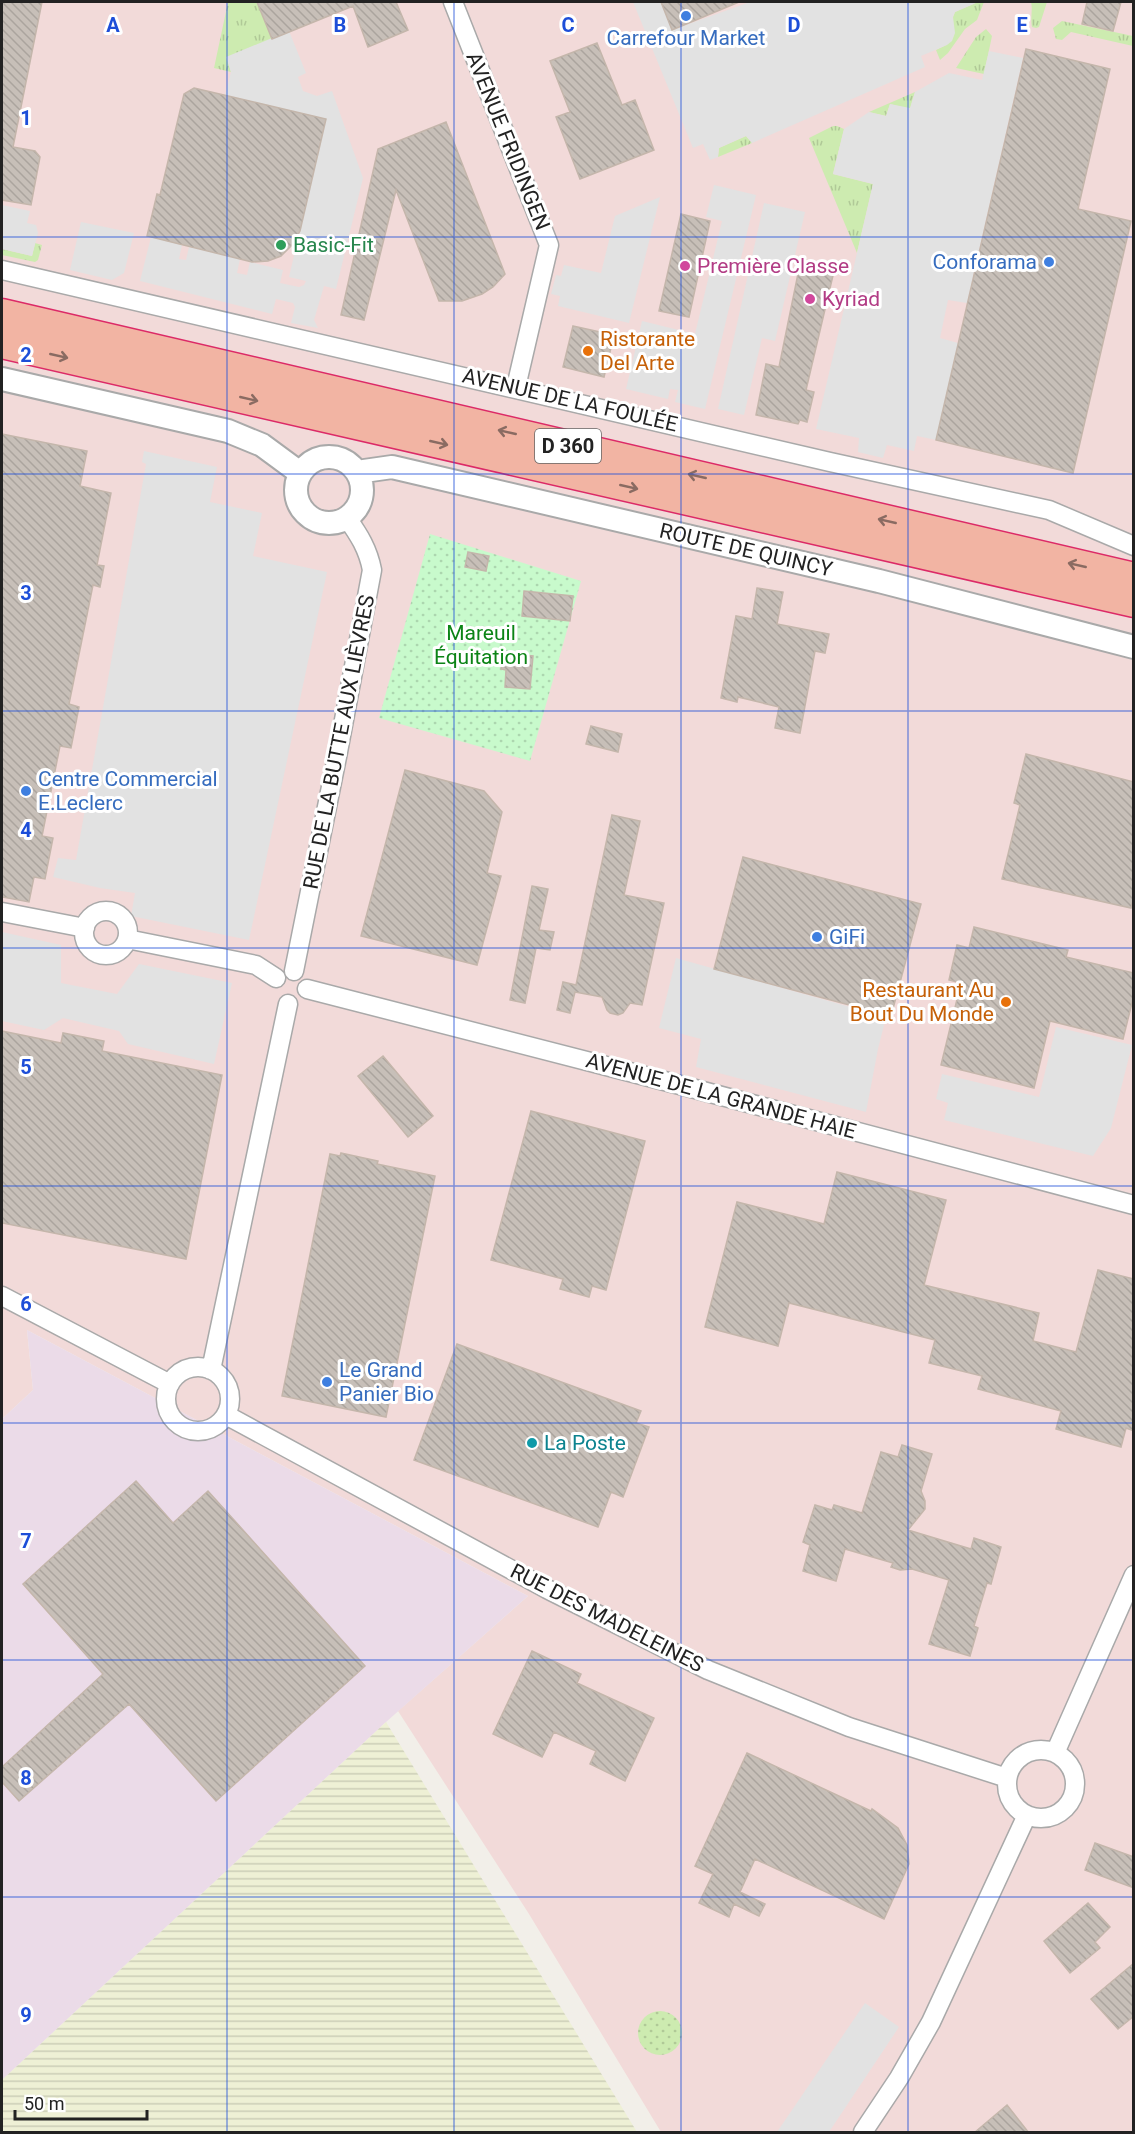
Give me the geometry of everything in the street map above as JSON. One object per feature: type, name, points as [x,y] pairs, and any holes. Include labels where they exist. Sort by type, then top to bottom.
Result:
[{"type":"highway","name":"D 360","points":[[2,314],[1134,578]]},
{"type":"highway","name":"D 360","points":[[2,343],[1134,602]]},
{"type":"street","name":"AVENUE FRIDINGEN","points":[[453,2],[549,245],[516,387]]},
{"type":"street","name":"AVENUE DE LA FOULÉE","points":[[2,270],[516,387],[865,470],[1049,510],[1134,546]]},
{"type":"street","points":[[2,379],[228,431],[262,445],[300,473]]},
{"type":"street","points":[[328,456],[339,458],[349,463],[357,471],[361,481],[360,502],[347,518],[337,523],[325,524],[305,514],[298,505],[295,495],[300,473],[307,464],[317,458],[328,456]]},
{"type":"street","name":"ROUTE DE QUINCY","points":[[357,471],[392,467],[879,581],[1134,647]]},
{"type":"street","name":"RUE DE LA BUTTE AUX LIÈVRES","points":[[294,970],[372,570],[369,555],[362,540],[347,518]]},
{"type":"street","points":[[2,912],[85,928]]},
{"type":"street","points":[[111,912],[123,919],[128,932],[127,939],[115,953],[102,955],[88,945],[85,940],[85,928],[87,922],[97,913],[111,912]]},
{"type":"street","points":[[127,939],[256,965],[276,978]]},
{"type":"street","points":[[294,970],[302,975],[307,989],[306,994],[298,1002],[288,1004],[278,999],[273,988],[276,978],[284,971],[294,970]]},
{"type":"street","name":"AVENUE DE LA GRANDE HAIE","points":[[307,989],[1134,1205]]},
{"type":"street","points":[[211,1370],[288,1004]]},
{"type":"street","points":[[2,1296],[170,1384]]},
{"type":"street","points":[[202,1367],[211,1370],[220,1375],[230,1394],[230,1405],[226,1415],[213,1428],[193,1431],[184,1428],[170,1414],[166,1404],[166,1394],[170,1384],[183,1371],[202,1367]]},
{"type":"street","name":"RUE DES MADELEINES","points":[[226,1415],[548,1589],[708,1670],[849,1727],[1007,1778]]},
{"type":"street","points":[[1055,1753],[1134,1575]]},
{"type":"street","points":[[1038,1750],[1055,1753],[1069,1766],[1073,1774],[1073,1793],[1070,1802],[1063,1809],[1046,1818],[1027,1815],[1017,1809],[1010,1800],[1007,1778],[1010,1770],[1021,1756],[1038,1750]]},
{"type":"street","points":[[863,2133],[899,2078],[931,2022],[1027,1815]]},
{"type":"shaded area","points":[[2,2],[1133,2],[1133,2132],[661,2132],[529,1914],[398,1711],[528,1596],[27,1330],[33,1390],[2,1419]]},
{"type":"shaded area","points":[[633,2],[661,2],[672,30],[750,2],[978,2],[955,12],[953,17],[955,33],[952,41],[921,56],[925,67],[752,143],[746,136],[719,148],[718,157],[710,160],[703,144],[693,148]]},
{"type":"shaded area","points":[[289,31],[306,73],[298,77],[303,91],[317,96],[332,91],[363,178],[336,289],[324,286],[314,320],[318,328],[291,323],[295,307],[293,303],[276,299],[272,314],[140,281],[151,237],[182,245],[179,259],[186,260],[189,247],[240,259],[237,273],[247,275],[250,262],[283,270],[280,283],[299,287],[304,285],[306,281],[289,277],[326,119],[225,95],[231,72],[226,57]]},
{"type":"shaded area","points":[[989,51],[1023,58],[967,303],[948,300],[940,338],[958,343],[936,440],[917,436],[914,451],[887,445],[883,458],[858,452],[859,438],[816,429],[873,184],[833,174],[844,129],[869,112],[886,116],[890,104],[910,108],[915,92],[949,73],[982,80]]},
{"type":"shaded area","points":[[714,185],[756,195],[705,409],[675,402],[678,390],[670,389],[668,399],[626,389],[642,321],[695,334],[722,221],[706,217]]},
{"type":"shaded area","points":[[660,197],[629,323],[558,306],[560,296],[551,294],[556,275],[561,276],[564,265],[601,273],[615,216]]},
{"type":"shaded area","points":[[764,203],[805,212],[775,341],[762,338],[744,415],[718,409]]},
{"type":"shaded area","points":[[2,205],[30,211],[27,223],[36,225],[38,233],[32,256],[2,249]]},
{"type":"shaded area","points":[[81,222],[134,233],[124,273],[112,280],[70,270]]},
{"type":"shaded area","points":[[144,451],[217,467],[210,502],[262,513],[253,556],[327,572],[249,940],[131,916],[135,893],[53,877],[58,858],[76,860],[146,464],[142,462]]},
{"type":"shaded area","points":[[2,932],[61,945],[61,983],[117,994],[139,964],[232,983],[214,1064],[128,1044],[119,1031],[63,1018],[44,1030],[2,1021]]},
{"type":"shaded area","points":[[676,958],[886,1017],[866,1112],[696,1067],[701,1039],[659,1028]]},
{"type":"shaded area","points":[[1056,1027],[1132,1045],[1111,1128],[1093,1156],[944,1120],[948,1103],[936,1099],[942,1074],[1039,1097]]},
{"type":"shaded area","points":[[27,1330],[528,1596],[386,1722],[2,2080],[2,1419],[33,1390]]},
{"type":"shaded area","points":[[865,2003],[899,2027],[829,2132],[777,2132]]},
{"type":"green space","points":[[228,2],[257,2],[272,39],[227,57],[231,72],[214,68]]},
{"type":"green space","points":[[978,2],[984,2],[977,20],[965,29],[948,53],[940,60],[936,50],[946,45],[955,12]]},
{"type":"green space","points":[[1031,2],[1047,2],[1039,27],[1036,28],[1032,27]]},
{"type":"green space","points":[[1062,21],[1133,36],[1133,46],[1071,32],[1062,40],[1056,39],[1053,28]]},
{"type":"green space","points":[[986,29],[992,36],[984,74],[956,68],[976,37]]},
{"type":"green space","points":[[915,92],[910,109],[890,104],[886,116],[869,112]]},
{"type":"green space","points":[[833,126],[844,129],[833,174],[873,184],[857,253],[809,138]]},
{"type":"green space","points":[[746,136],[752,143],[718,157],[719,148]]},
{"type":"green space","points":[[35,243],[42,245],[38,260],[35,262],[2,255],[2,249],[32,256]]},
{"type":"green space","name":"Mareuil Équitation","points":[[430,534],[581,581],[530,761],[379,718]]},
{"type":"green space","points":[[386,1722],[637,2132],[2,2132],[2,2080]]},
{"type":"green space","points":[[660,2011],[675,2018],[682,2033],[675,2048],[660,2055],[645,2048],[638,2033],[645,2018]]},
{"type":"building","points":[[2,2],[42,2],[13,147],[35,151],[40,157],[31,205],[2,200]]},
{"type":"building","points":[[257,2],[396,2],[408,30],[368,47],[353,6],[272,39]]},
{"type":"building","name":"Carrefour Market","points":[[661,2],[739,2],[672,30]]},
{"type":"building","points":[[1087,2],[1121,2],[1113,31],[1082,24]]},
{"type":"building","points":[[597,43],[622,105],[635,100],[654,150],[580,179],[556,117],[570,112],[550,61]]},
{"type":"building","name":"Conforama","points":[[1026,49],[1110,69],[1078,209],[1131,221],[1073,473],[936,440]]},
{"type":"building","points":[[194,88],[326,119],[300,231],[292,245],[281,256],[268,261],[252,262],[147,236],[157,194],[160,195],[184,94]]},
{"type":"building","points":[[446,122],[505,274],[493,287],[482,294],[462,301],[439,301],[396,190],[364,320],[341,315],[378,149]]},
{"type":"building","name":"Première Classe","points":[[681,214],[710,221],[689,317],[659,311]]},
{"type":"building","points":[[801,259],[835,267],[806,390],[814,392],[807,422],[800,420],[798,424],[756,415],[766,364],[779,367]]},
{"type":"building","name":"Ristorante Del Arte","points":[[573,326],[614,335],[604,377],[563,367]]},
{"type":"building","points":[[2,434],[87,451],[80,486],[111,493],[97,565],[104,566],[100,587],[93,585],[69,704],[79,707],[71,748],[60,746],[42,836],[53,838],[45,879],[34,877],[29,902],[2,897]]},
{"type":"building","points":[[468,552],[489,556],[486,571],[465,567]]},
{"type":"building","points":[[757,588],[783,592],[777,624],[829,634],[825,653],[815,651],[800,733],[775,728],[779,707],[738,697],[737,702],[721,698],[736,616],[752,619]]},
{"type":"building","points":[[524,591],[573,596],[570,621],[522,616]]},
{"type":"building","points":[[503,653],[533,656],[530,689],[505,687],[506,670],[501,669]]},
{"type":"building","points":[[591,726],[622,734],[618,752],[586,744]]},
{"type":"building","points":[[1026,754],[1134,782],[1134,897],[1131,908],[1002,879],[1020,805],[1014,803]]},
{"type":"building","points":[[405,770],[484,791],[502,812],[487,873],[501,876],[477,965],[361,936]]},
{"type":"building","points":[[612,815],[640,821],[624,895],[664,903],[642,1005],[630,1003],[623,1013],[618,1015],[607,1010],[602,997],[575,992],[570,1013],[557,1010],[563,982],[576,985]]},
{"type":"building","name":"GiFi","points":[[743,857],[921,904],[891,1016],[714,969]]},
{"type":"building","points":[[532,886],[548,889],[539,930],[554,932],[550,950],[536,948],[525,1003],[510,1000]]},
{"type":"building","name":"Restaurant Au Bout Du Monde","points":[[974,927],[1068,950],[1066,957],[1134,973],[1134,995],[1123,1039],[1050,1021],[1034,1088],[941,1065],[961,983],[949,980],[957,945],[969,948]]},
{"type":"building","points":[[2,1031],[61,1043],[63,1033],[104,1041],[102,1051],[222,1075],[186,1259],[2,1223]]},
{"type":"building","points":[[383,1056],[433,1116],[408,1137],[358,1076]]},
{"type":"building","points":[[531,1111],[645,1141],[606,1290],[592,1286],[589,1297],[560,1289],[563,1279],[491,1260]]},
{"type":"building","points":[[341,1153],[378,1161],[377,1164],[435,1176],[386,1417],[282,1396],[330,1154],[340,1156]]},
{"type":"building","points":[[837,1172],[946,1200],[924,1285],[1039,1313],[1033,1341],[1076,1352],[1098,1270],[1134,1279],[1134,1431],[1126,1428],[1121,1447],[1056,1429],[1061,1411],[978,1389],[982,1376],[929,1363],[935,1340],[789,1303],[778,1346],[705,1327],[737,1202],[824,1224]]},
{"type":"building","name":"La Poste","points":[[457,1344],[641,1411],[636,1423],[649,1427],[623,1497],[611,1492],[598,1527],[414,1460]]},
{"type":"building","points":[[902,1445],[932,1454],[921,1491],[925,1509],[908,1530],[971,1549],[974,1538],[1001,1547],[991,1584],[987,1583],[974,1626],[978,1628],[970,1656],[929,1644],[949,1580],[912,1569],[900,1570],[891,1567],[893,1563],[845,1549],[836,1581],[803,1571],[810,1545],[803,1542],[815,1505],[832,1510],[834,1505],[862,1513],[881,1452],[898,1457]]},
{"type":"building","points":[[136,1481],[173,1523],[208,1491],[365,1666],[216,1801],[129,1704],[19,1801],[2,1782],[2,1767],[103,1674],[23,1584]]},
{"type":"building","points":[[532,1651],[581,1674],[577,1683],[654,1718],[625,1781],[590,1764],[596,1751],[554,1732],[542,1757],[493,1734]]},
{"type":"building","points":[[747,1753],[871,1811],[872,1809],[898,1828],[907,1845],[909,1864],[884,1919],[755,1859],[740,1892],[765,1904],[759,1916],[734,1904],[729,1917],[699,1903],[713,1874],[695,1866]]},
{"type":"building","points":[[1095,1843],[1134,1857],[1134,1888],[1085,1870]]},
{"type":"building","points":[[1088,1903],[1110,1927],[1095,1942],[1100,1948],[1070,1973],[1044,1941]]},
{"type":"building","points":[[1134,1963],[1134,2016],[1118,2029],[1091,1999]]},
{"type":"building","points":[[1007,2105],[1029,2133],[974,2133]]},
{"type":"place","name":"Carrefour Market","points":[[686,16]]},
{"type":"place","name":"Basic-Fit","points":[[281,245]]},
{"type":"place","name":"Conforama","points":[[1049,262]]},
{"type":"place","name":"Première Classe","points":[[685,266]]},
{"type":"place","name":"Kyriad","points":[[810,299]]},
{"type":"place","name":"Ristorante Del Arte","points":[[588,351]]},
{"type":"place","name":"Centre Commercial E.Leclerc","points":[[26,791]]},
{"type":"place","name":"GiFi","points":[[817,937]]},
{"type":"place","name":"Restaurant Au Bout Du Monde","points":[[1006,1002]]},
{"type":"place","name":"Le Grand Panier Bio","points":[[327,1382]]},
{"type":"place","name":"La Poste","points":[[532,1443]]}]
